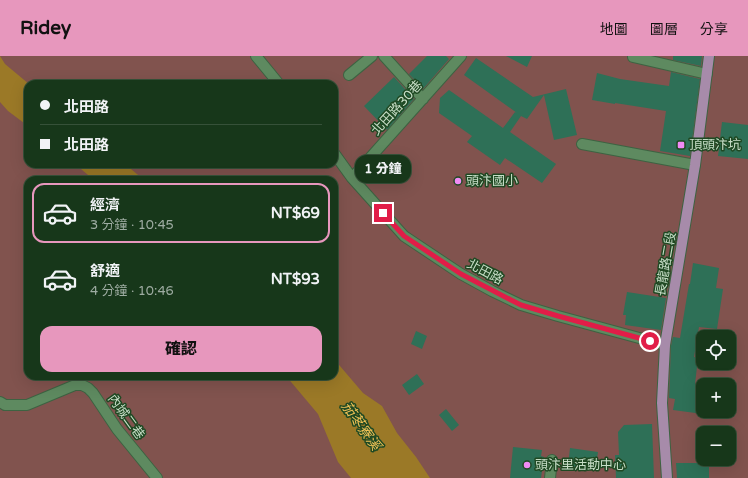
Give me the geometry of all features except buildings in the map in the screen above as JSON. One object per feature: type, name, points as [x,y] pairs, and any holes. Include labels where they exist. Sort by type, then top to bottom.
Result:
[{"type":"main road","name":"長龍路二段","points":[[667,478],[662,403],[665,345],[695,166],[709,56]]},
{"type":"street","points":[[256,56],[276,80]]},
{"type":"street","points":[[349,75],[372,56]]},
{"type":"street","points":[[384,56],[423,99]]},
{"type":"street","name":"北田路30巷","points":[[352,178],[461,56]]},
{"type":"street","points":[[633,57],[707,74]]},
{"type":"street","points":[[582,144],[695,166]]},
{"type":"street","name":"北田路","points":[[338,159],[352,178],[404,236],[461,274],[521,305],[665,345]]},
{"type":"street","name":"內城二巷","points":[[0,402],[6,405],[27,405],[75,385],[82,385],[93,393],[117,430],[157,478]]},
{"type":"street","points":[[550,478],[552,460]]},
{"type":"shaded area","points":[[0,56],[748,56],[748,478],[0,478]]},
{"type":"water","points":[[0,56],[5,64],[24,80],[24,123],[8,111],[0,102]]},
{"type":"water","points":[[80,168],[130,168],[139,176],[89,176]]},
{"type":"water","name":"茄苳寮溪","points":[[338,364],[363,393],[382,406],[397,433],[430,478],[351,478],[338,462],[318,414],[289,380],[338,380]]},
{"type":"place","name":"頂頭汴坑","points":[[681,145]]},
{"type":"place","name":"頭汴國小","points":[[458,181]]},
{"type":"place","name":"頭汴里活動中心","points":[[527,465]]},
{"type":"route","points":[[383,213],[404,236],[461,274],[521,305],[650,341]]}]
